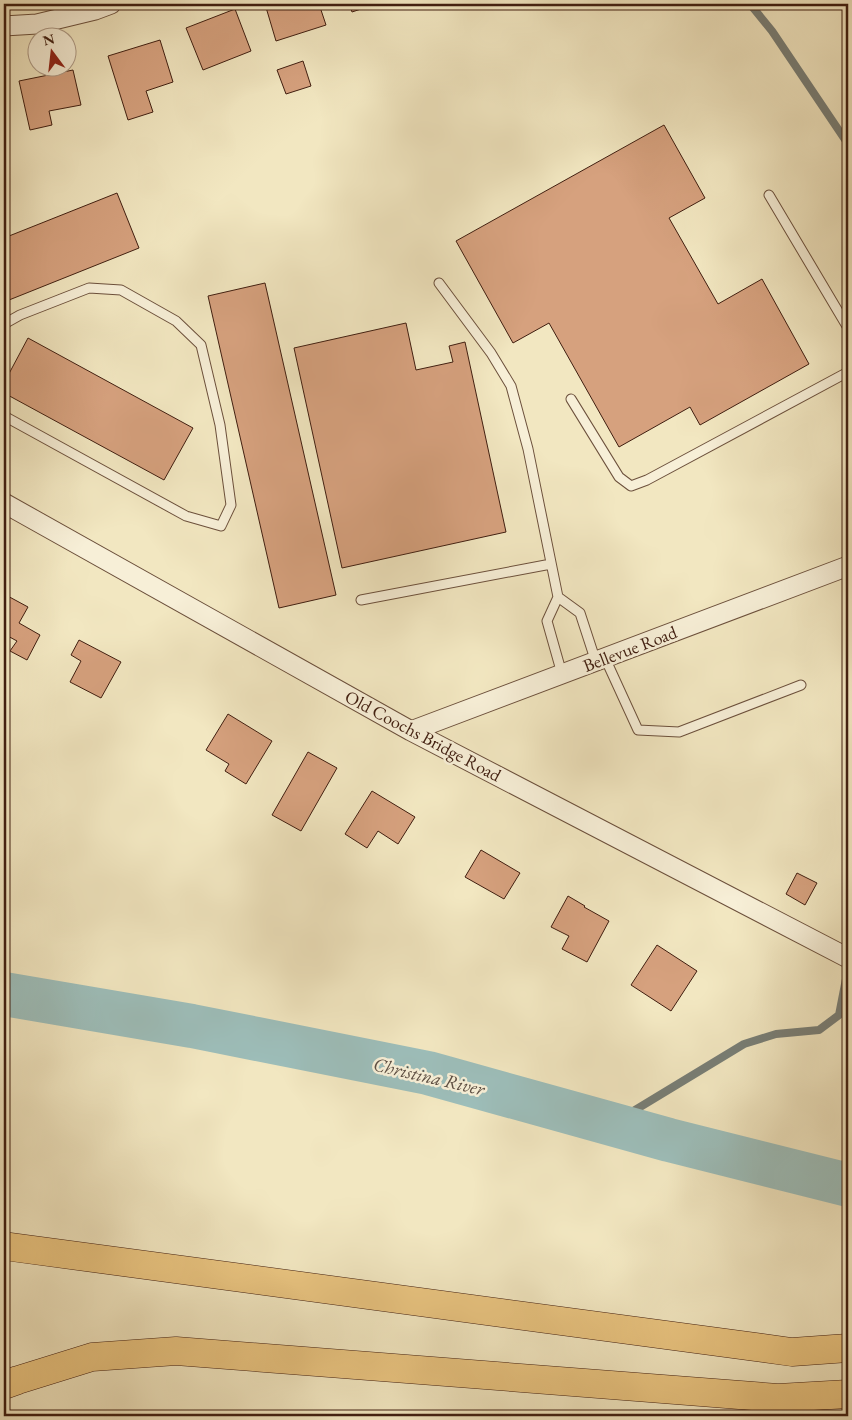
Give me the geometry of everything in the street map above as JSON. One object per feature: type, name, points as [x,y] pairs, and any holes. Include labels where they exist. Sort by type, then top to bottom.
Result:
[{"type":"highway","points":[[4,1246],[792,1352],[848,1348]]},
{"type":"highway","points":[[11,1382],[92,1357],[176,1351],[778,1398],[848,1394]]},
{"type":"street","points":[[4,26],[37,24],[95,10],[111,4]]},
{"type":"street","name":"Old Coochs Bridge Road","points":[[4,502],[412,731],[848,958]]},
{"type":"street","name":"Bellevue Road","points":[[412,731],[848,566]]},
{"type":"lane","points":[[769,195],[848,328]]},
{"type":"lane","points":[[439,283],[492,353],[511,386],[528,449],[558,597],[547,622],[562,674]]},
{"type":"lane","points":[[4,324],[20,315],[89,288],[121,290],[176,321],[201,345],[220,425],[231,505],[221,526],[186,516],[4,416]]},
{"type":"lane","points":[[571,399],[619,477],[631,486],[647,480],[848,372]]},
{"type":"lane","points":[[361,600],[551,564]]},
{"type":"lane","points":[[558,597],[580,613],[600,660],[638,730],[679,732],[801,685]]},
{"type":"building","points":[[265,4],[319,4],[326,25],[276,41]]},
{"type":"building","points":[[349,4],[376,4],[352,12]]},
{"type":"building","points":[[235,9],[251,51],[203,70],[186,28]]},
{"type":"building","points":[[160,40],[173,82],[146,91],[153,112],[128,120],[108,56]]},
{"type":"building","points":[[303,61],[311,86],[286,94],[277,70]]},
{"type":"building","points":[[34,78],[75,78],[81,105],[49,111],[52,125],[30,130],[19,81]]},
{"type":"building","points":[[664,125],[705,198],[669,218],[718,304],[762,279],[809,364],[700,425],[690,407],[619,447],[549,323],[513,343],[456,241]]},
{"type":"building","points":[[117,193],[139,248],[4,302],[4,238]]},
{"type":"building","points":[[265,283],[336,595],[279,608],[208,296]]},
{"type":"building","points":[[406,323],[416,370],[453,362],[449,346],[465,342],[506,532],[342,568],[294,348]]},
{"type":"building","points":[[28,338],[193,428],[164,480],[4,393],[4,383]]},
{"type":"building","points":[[4,594],[28,607],[19,623],[40,635],[27,660],[10,651],[17,641],[4,634]]},
{"type":"building","points":[[79,640],[121,662],[101,698],[70,682],[81,661],[71,655]]},
{"type":"building","points":[[228,714],[272,741],[246,784],[225,771],[229,764],[206,750]]},
{"type":"building","points":[[308,752],[337,768],[301,831],[272,815]]},
{"type":"building","points":[[372,791],[415,817],[398,844],[378,831],[367,848],[345,834]]},
{"type":"building","points":[[481,850],[520,873],[504,899],[465,877]]},
{"type":"building","points":[[797,873],[817,883],[805,905],[786,894]]},
{"type":"building","points":[[568,896],[609,921],[587,962],[562,949],[569,936],[551,927]]},
{"type":"building","points":[[657,945],[697,971],[671,1011],[631,985]]},
{"type":"waterway","points":[[750,4],[772,31],[848,144]]},
{"type":"waterway","points":[[612,1124],[744,1044],[776,1034],[819,1030],[839,1015],[846,979]]},
{"type":"waterway","name":"Christina River","points":[[4,994],[192,1026],[428,1073],[669,1140],[848,1185]]}]
